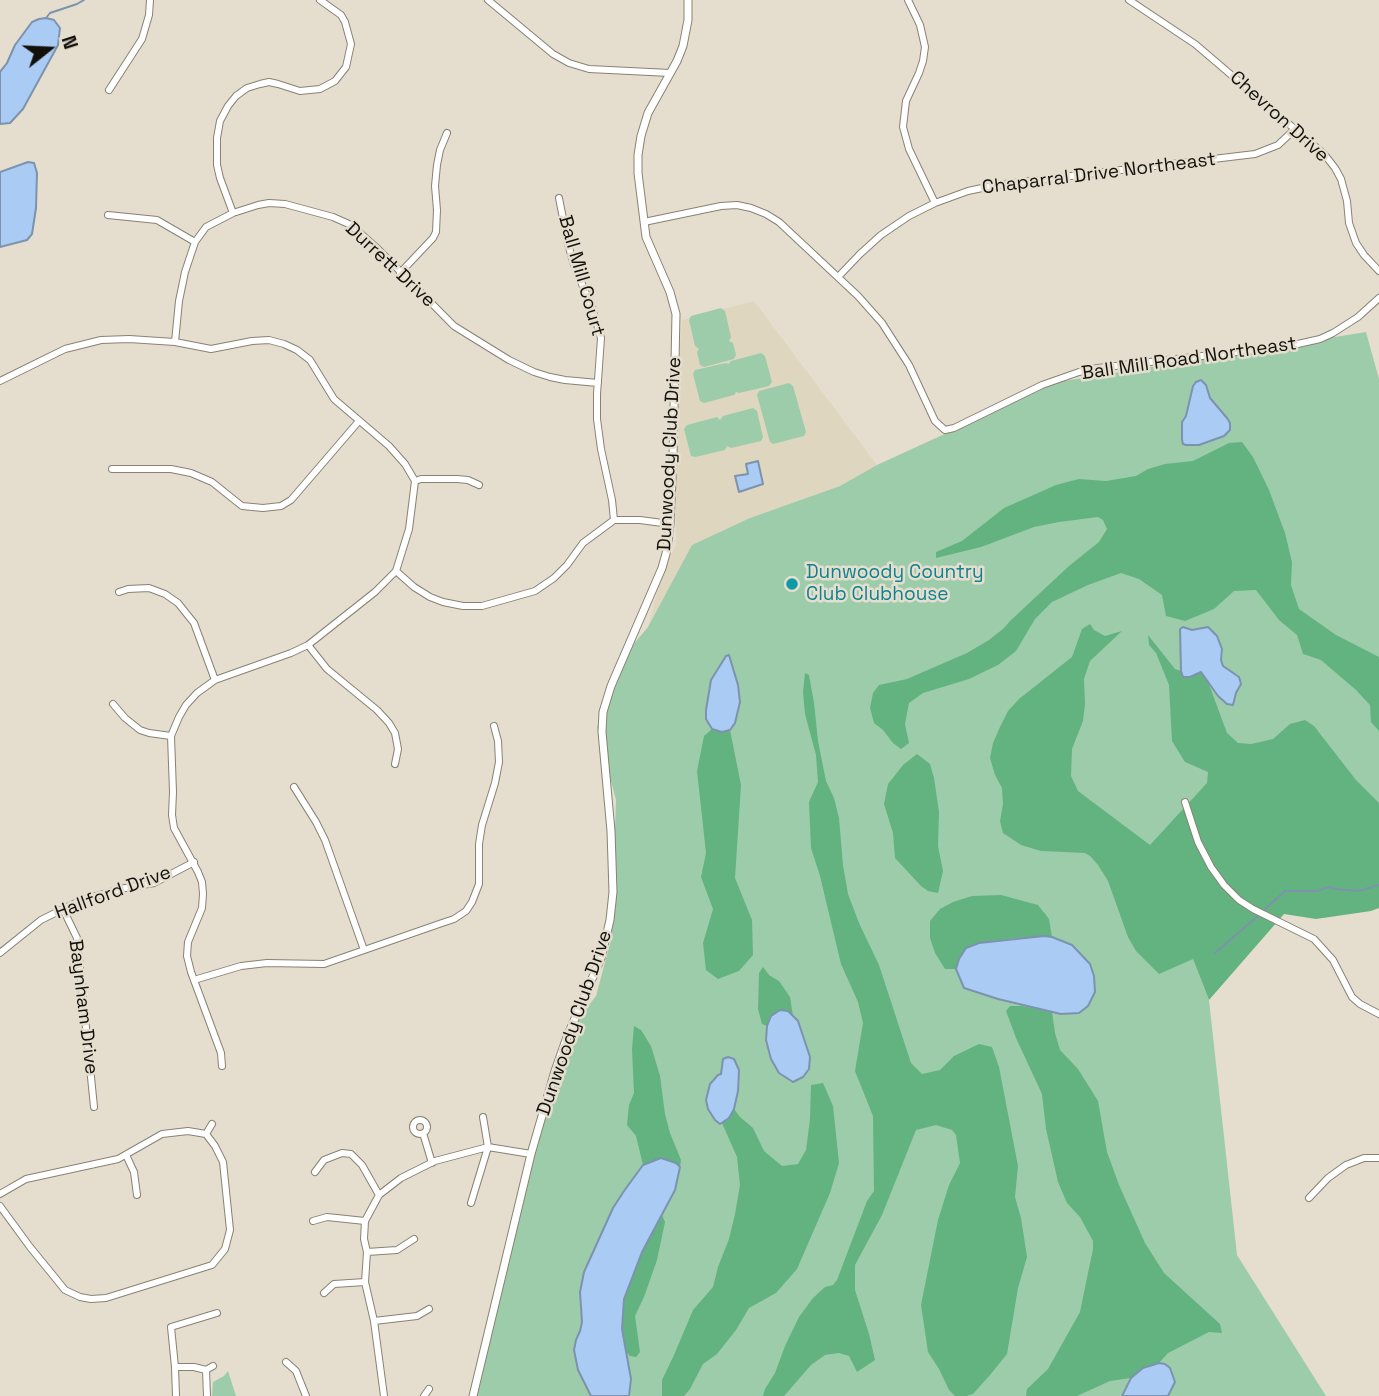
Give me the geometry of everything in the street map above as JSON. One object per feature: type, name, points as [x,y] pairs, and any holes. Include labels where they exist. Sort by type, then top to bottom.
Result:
[{"type":"street","points":[[109,90],[142,39],[150,0]]},
{"type":"street","points":[[233,213],[216,165],[220,121],[228,106],[247,88],[269,82],[300,91],[320,89],[335,81],[346,67],[351,44],[345,22],[341,15],[320,0]]},
{"type":"street","points":[[488,0],[553,54],[569,63],[589,69],[670,73]]},
{"type":"street","name":"Dunwoody Club Drive","points":[[473,1396],[531,1154],[555,1071],[607,940],[612,892],[603,712],[611,686],[662,568],[670,524],[676,314],[670,292],[648,243],[638,155],[651,107],[683,46],[687,33],[688,0]]},
{"type":"street","points":[[908,0],[920,25],[925,47],[919,73],[906,101],[903,127],[909,149],[935,202]]},
{"type":"street","name":"Chevron Drive","points":[[1129,0],[1195,44],[1324,154],[1335,168],[1345,190],[1352,234],[1364,255],[1379,271]]},
{"type":"street","name":"Chaparral Drive Northeast","points":[[838,277],[881,235],[909,216],[935,202],[968,191],[996,185],[1255,154],[1278,145],[1295,129]]},
{"type":"street","points":[[400,273],[436,232],[437,165],[447,132]]},
{"type":"street","name":"Ball Mill Court","points":[[559,198],[574,265],[601,338],[596,406],[600,449],[610,487],[614,520]]},
{"type":"street","name":"Durrett Drive","points":[[195,242],[206,227],[233,213],[269,203],[285,204],[333,217],[351,225],[378,249],[454,326],[534,372],[565,380],[598,383]]},
{"type":"street","points":[[644,222],[721,206],[751,208],[779,222],[838,277]]},
{"type":"street","points":[[108,215],[157,219],[195,242],[178,301],[174,342]]},
{"type":"street","name":"Ball Mill Road Northeast","points":[[838,277],[870,308],[894,339],[939,426],[945,430],[1042,385],[1079,372],[1289,346],[1320,339],[1333,334],[1358,317],[1379,298]]},
{"type":"street","points":[[0,381],[65,349],[86,343],[129,339],[174,342],[211,349],[269,340],[297,350],[310,360],[334,399],[389,446],[405,464],[415,481],[409,529],[396,571],[308,645],[215,680],[197,693],[186,705],[171,736],[174,828],[194,862],[202,882],[203,894],[202,908],[187,949],[194,980],[221,1053],[222,1066]]},
{"type":"street","points":[[112,470],[171,469],[191,473],[212,482],[242,506],[281,506],[291,500],[359,421]]},
{"type":"street","points":[[415,481],[457,479],[479,485]]},
{"type":"street","points":[[396,571],[430,597],[463,606],[482,606],[535,591],[567,565],[583,543],[614,520],[670,524]]},
{"type":"street","points":[[119,592],[149,588],[164,593],[178,603],[194,623],[215,680]]},
{"type":"street","points":[[308,645],[327,669],[389,723],[395,733],[398,749],[395,764]]},
{"type":"street","points":[[113,704],[140,730],[171,736]]},
{"type":"street","points":[[194,980],[241,966],[267,963],[324,964],[454,919],[466,911],[479,884],[482,825],[499,762],[494,726]]},
{"type":"street","points":[[295,788],[325,840],[363,950]]},
{"type":"street","points":[[1185,802],[1198,842],[1210,867],[1224,886],[1253,909],[1314,939],[1333,960],[1352,997],[1379,1014]]},
{"type":"street","name":"Hallford Drive","points":[[0,953],[41,920],[82,900],[154,883],[194,862]]},
{"type":"street","name":"Baynham Drive","points":[[63,909],[77,938],[94,1107]]},
{"type":"street","points":[[471,1203],[488,1147],[483,1117]]},
{"type":"street","points":[[206,1134],[212,1124]]},
{"type":"street","points":[[0,1194],[26,1179],[118,1159],[163,1134],[188,1131],[206,1134],[223,1162],[230,1230],[225,1249],[212,1265],[106,1298],[91,1299],[65,1290],[0,1206]]},
{"type":"street","points":[[423,1133],[432,1163]]},
{"type":"street","points":[[384,1396],[374,1321],[365,1282],[366,1221],[379,1195],[401,1178],[432,1163],[488,1147],[531,1154]]},
{"type":"street","points":[[315,1172],[324,1160],[342,1153],[351,1153],[379,1195]]},
{"type":"street","points":[[126,1155],[134,1172],[137,1195]]},
{"type":"street","points":[[1309,1198],[1328,1178],[1346,1165],[1364,1158],[1379,1158]]},
{"type":"street","points":[[313,1221],[327,1217],[366,1221]]},
{"type":"street","points":[[367,1251],[397,1250],[414,1239]]},
{"type":"street","points":[[324,1293],[334,1284],[365,1282]]},
{"type":"street","points":[[374,1321],[416,1316],[429,1309]]},
{"type":"street","points":[[176,1396],[172,1327],[217,1313]]},
{"type":"street","points":[[286,1362],[296,1371],[306,1396]]},
{"type":"street","points":[[175,1367],[205,1370],[213,1366]]},
{"type":"street","points":[[205,1370],[207,1396]]},
{"type":"street","points":[[424,1396],[429,1389]]},
{"type":"shaded area","points":[[754,301],[877,465],[840,486],[750,518],[648,627],[660,581],[676,544],[674,410],[682,320]]},
{"type":"green space","points":[[721,308],[725,311],[731,337],[729,341],[733,343],[736,355],[734,359],[704,367],[700,365],[697,352],[699,349],[695,346],[689,320],[691,316]]},
{"type":"green space","points":[[1366,332],[1379,379],[1379,872],[1149,845],[1209,1000],[1237,1255],[1326,1396],[474,1396],[524,1200],[527,1167],[547,1114],[567,1033],[596,996],[611,940],[616,800],[597,727],[621,659],[648,627],[692,545],[750,518],[840,486],[877,465],[1058,382]]},
{"type":"green space","points":[[761,353],[765,356],[772,382],[769,386],[736,392],[734,395],[704,403],[700,401],[693,374],[695,370],[729,364],[731,361]]},
{"type":"green space","points":[[789,383],[793,386],[806,432],[804,436],[773,444],[770,442],[757,395],[759,391]]},
{"type":"green space","points":[[753,408],[757,411],[763,437],[761,441],[731,448],[727,446],[725,450],[691,456],[684,429],[687,425],[717,417],[720,420],[723,416]]},
{"type":"green space","points":[[1242,442],[1253,457],[1269,490],[1285,533],[1292,562],[1291,585],[1299,609],[1336,635],[1379,657],[1379,731],[1371,722],[1370,705],[1321,660],[1303,654],[1297,635],[1279,620],[1256,590],[1234,591],[1214,609],[1185,621],[1166,616],[1162,595],[1139,579],[1121,573],[1052,602],[1035,619],[1016,651],[998,665],[969,679],[923,693],[909,703],[905,724],[909,743],[901,749],[874,723],[870,708],[873,693],[879,685],[907,679],[967,653],[989,640],[1099,542],[1107,529],[1103,520],[1098,517],[1059,522],[1034,527],[981,547],[936,558],[936,552],[962,541],[1004,508],[1056,485],[1079,479],[1106,481],[1136,476],[1165,464],[1193,461],[1229,443]]},
{"type":"green space","points":[[1090,624],[1094,630],[1105,636],[1122,631],[1090,661],[1084,679],[1083,721],[1072,749],[1071,776],[1078,791],[1150,845],[1207,783],[1208,772],[1185,762],[1172,741],[1169,685],[1156,653],[1149,645],[1148,635],[1175,669],[1181,671],[1183,677],[1201,672],[1207,679],[1227,733],[1238,743],[1251,744],[1273,739],[1290,724],[1305,720],[1314,726],[1356,780],[1379,803],[1379,908],[1316,919],[1284,914],[1209,1000],[1193,959],[1159,974],[1136,951],[1128,937],[1108,881],[1090,856],[1085,853],[1041,851],[1021,845],[1003,833],[1000,821],[1002,788],[990,758],[993,743],[1008,711],[1072,657],[1082,629]]},
{"type":"green space","points":[[805,673],[809,675],[826,781],[839,818],[848,894],[879,965],[911,1063],[922,1074],[940,1070],[954,1056],[979,1044],[992,1047],[999,1067],[1018,1166],[1015,1197],[1027,1257],[1018,1288],[1007,1354],[973,1394],[967,1396],[955,1396],[949,1390],[928,1352],[921,1305],[938,1220],[949,1185],[960,1163],[956,1135],[952,1130],[936,1125],[916,1130],[882,1215],[855,1265],[855,1290],[875,1360],[857,1372],[849,1356],[839,1353],[825,1355],[811,1365],[784,1396],[763,1396],[799,1317],[813,1298],[837,1280],[867,1201],[874,1191],[873,1116],[855,1071],[863,1023],[858,1002],[841,964],[811,848],[809,802],[818,782],[816,755],[805,714]]},
{"type":"green space","points":[[712,729],[722,732],[730,730],[741,785],[735,878],[752,920],[753,955],[739,971],[718,979],[706,970],[703,943],[713,909],[701,877],[706,853],[697,771],[704,736]]},
{"type":"green space","points":[[917,754],[930,764],[934,778],[939,812],[938,846],[943,871],[938,893],[921,886],[895,858],[893,833],[884,804],[888,784],[903,765]]},
{"type":"green space","points":[[1001,895],[1038,905],[1049,919],[1052,937],[979,943],[966,948],[956,969],[945,969],[930,938],[930,921],[940,909],[953,902],[972,896]]},
{"type":"green space","points":[[763,967],[779,981],[790,997],[793,1016],[788,1011],[771,1016],[767,1026],[762,1024],[758,1009],[759,973]]},
{"type":"green space","points":[[1010,1006],[1052,1012],[1060,1050],[1078,1069],[1098,1101],[1107,1152],[1145,1243],[1164,1273],[1220,1324],[1222,1333],[1209,1332],[1168,1353],[1159,1363],[1143,1368],[1131,1378],[1110,1381],[1077,1396],[1026,1396],[1027,1389],[1048,1369],[1080,1312],[1093,1241],[1080,1217],[1067,1203],[1058,1182],[1046,1129],[1042,1094],[1006,1011]]},
{"type":"green space","points":[[634,1026],[641,1030],[651,1046],[660,1076],[670,1133],[681,1160],[680,1167],[661,1158],[643,1165],[636,1136],[627,1125],[629,1105],[634,1093]]},
{"type":"green space","points":[[823,1083],[833,1106],[839,1163],[830,1193],[797,1269],[776,1293],[749,1308],[717,1354],[703,1364],[684,1396],[662,1396],[662,1380],[693,1310],[713,1287],[735,1214],[740,1185],[737,1157],[722,1123],[734,1109],[753,1128],[764,1151],[782,1166],[798,1164],[806,1150],[811,1085]]},
{"type":"green space","points":[[662,1215],[665,1222],[657,1260],[635,1316],[640,1352],[636,1357],[630,1356],[626,1352],[622,1329],[624,1299],[642,1252]]},
{"type":"green space","points":[[228,1371],[236,1396],[212,1396],[213,1382]]},
{"type":"water","points":[[46,18],[54,20],[60,28],[58,45],[23,109],[10,123],[0,124],[0,72],[32,22]]},
{"type":"water","points":[[28,162],[34,163],[37,173],[32,234],[27,240],[0,247],[0,172]]},
{"type":"water","points":[[1201,380],[1206,385],[1210,398],[1230,423],[1230,430],[1224,436],[1199,445],[1186,445],[1182,440],[1182,422],[1193,386]]},
{"type":"water","points":[[758,461],[763,484],[739,492],[735,476],[748,474],[746,464]]},
{"type":"water","points":[[1183,627],[1192,630],[1208,627],[1217,636],[1222,649],[1223,666],[1239,677],[1241,684],[1233,705],[1227,704],[1218,696],[1201,672],[1183,677],[1180,629]]},
{"type":"water","points":[[729,655],[740,702],[735,723],[730,730],[722,732],[712,729],[706,719],[706,710],[711,680]]},
{"type":"water","points":[[1044,936],[1072,945],[1090,964],[1095,992],[1088,1006],[1079,1013],[1061,1014],[964,988],[956,969],[966,948],[979,943]]},
{"type":"water","points":[[780,1010],[788,1011],[798,1021],[810,1057],[809,1069],[803,1077],[793,1082],[779,1073],[771,1059],[766,1040],[771,1016]]},
{"type":"water","points":[[723,1059],[734,1059],[739,1070],[738,1091],[734,1109],[729,1118],[720,1124],[708,1109],[706,1100],[710,1084],[721,1074]]},
{"type":"water","points":[[661,1158],[680,1167],[675,1190],[642,1252],[624,1299],[622,1329],[631,1379],[629,1396],[591,1396],[578,1370],[574,1350],[582,1322],[580,1292],[584,1272],[613,1208],[624,1191],[643,1165]]},
{"type":"water","points":[[1159,1363],[1170,1368],[1175,1382],[1168,1396],[1122,1396],[1131,1378],[1143,1368]]},
{"type":"waterway","points":[[46,18],[50,13],[84,0]]},
{"type":"waterway","points":[[1263,911],[1285,891],[1317,891],[1329,887],[1359,891],[1379,885]]},
{"type":"waterway","points":[[1215,953],[1259,915]]},
{"type":"place","name":"Dunwoody Country Club Clubhouse","points":[[792,584]]}]
